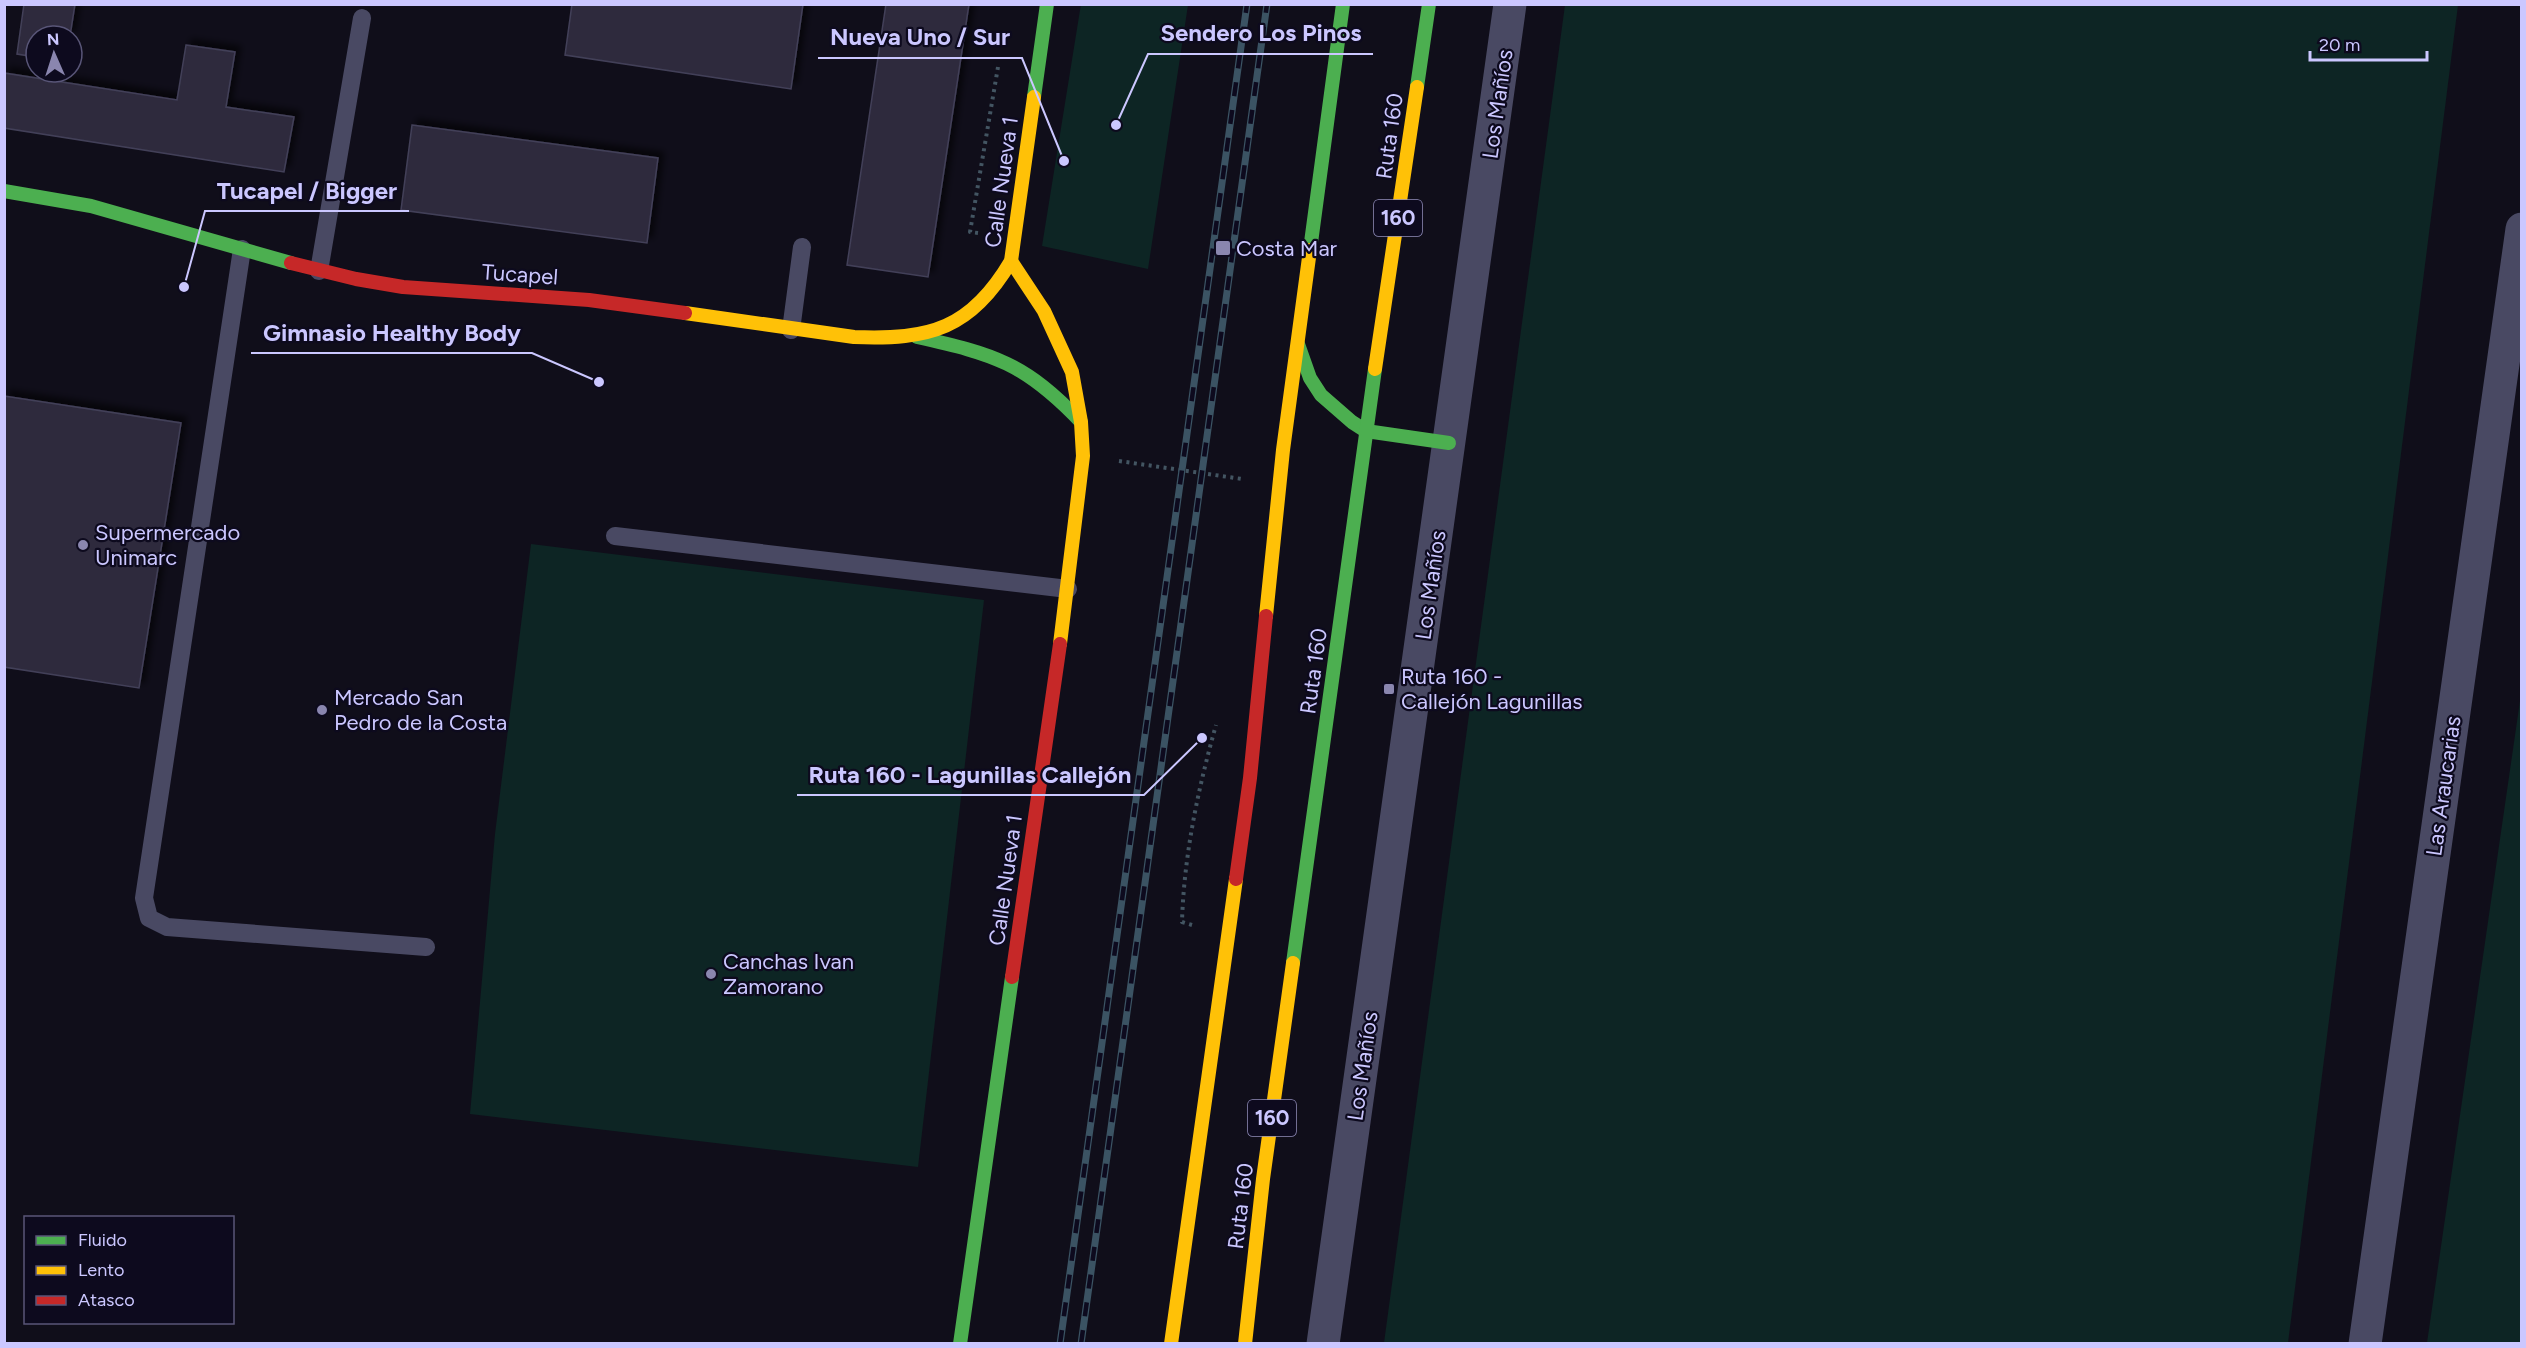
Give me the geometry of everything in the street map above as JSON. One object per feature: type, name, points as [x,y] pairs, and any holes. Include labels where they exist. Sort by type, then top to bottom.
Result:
[{"type":"main road","name":"Calle Nueva 1","points":[[960,1344],[1068,589],[1083,456],[1082,422],[1072,372],[1044,311],[1011,261],[1047,4]]},
{"type":"main road","points":[[1171,1344],[1250,778],[1267,596],[1296,340],[1343,4]]},
{"type":"main road","name":"Ruta 160","points":[[1245,1344],[1263,1179],[1366,431],[1429,4]]},
{"type":"main road","name":"Tucapel","points":[[4,191],[91,206],[320,271],[403,287],[589,300],[791,330],[878,339],[915,336],[961,321],[989,296],[1000,282],[1011,261]]},
{"type":"main road","points":[[915,336],[991,355],[1024,371],[1044,385],[1082,422]]},
{"type":"main road","points":[[1296,340],[1301,360],[1321,395],[1335,410],[1366,431],[1449,443]]},
{"type":"street","name":"Los Mañíos","points":[[1323,1344],[1510,4]]},
{"type":"street","name":"Las Araucarias","points":[[2365,1344],[2522,230]]},
{"type":"lane","points":[[320,271],[362,18]]},
{"type":"lane","points":[[791,330],[802,248]]},
{"type":"lane","points":[[242,249],[144,898],[149,918],[167,927],[426,947]]},
{"type":"lane","points":[[615,536],[1068,589]]},
{"type":"path","points":[[1083,456],[1246,480]]},
{"type":"path","points":[[1217,722],[1199,787],[1182,898],[1182,922],[1228,935]]},
{"type":"green space","points":[[1081,4],[1188,5],[1148,269],[1042,246]]},
{"type":"green space","points":[[1565,5],[2458,5],[2288,1343],[1384,1343]]},
{"type":"green space","name":"Canchas Ivan Zamorano","points":[[531,544],[984,600],[918,1167],[470,1114],[495,834]]},
{"type":"green space","points":[[2521,694],[2521,1343],[2427,1343]]},
{"type":"building","points":[[24,4],[75,4],[72,24],[24,24],[24,55],[17,54]]},
{"type":"building","points":[[572,4],[803,4],[791,89],[565,55]]},
{"type":"building","points":[[886,4],[969,4],[928,277],[847,265]]},
{"type":"building","points":[[186,45],[235,52],[226,107],[294,117],[284,172],[4,128],[4,73],[24,76],[24,84],[74,84],[177,100]]},
{"type":"building","points":[[412,125],[658,158],[647,243],[401,210]]},
{"type":"building","name":"Supermercado Unimarc","points":[[4,396],[181,423],[139,688],[4,667]]},
{"type":"railway","points":[[1060,1344],[1247,4]]},
{"type":"railway","points":[[1081,1344],[1267,4]]},
{"type":"traffic: fast","points":[[1034,97],[1047,4]]},
{"type":"traffic: fast","points":[[1310,250],[1343,4]]},
{"type":"traffic: fast","points":[[1417,87],[1429,4]]},
{"type":"traffic: fast","points":[[4,191],[91,206],[291,263]]},
{"type":"traffic: fast","points":[[917,337],[967,349],[1007,364],[1043,386],[1081,422]]},
{"type":"traffic: fast","points":[[1298,344],[1310,378],[1321,395],[1352,422],[1366,431],[1449,443]]},
{"type":"traffic: fast","points":[[1293,963],[1375,369]]},
{"type":"traffic: fast","points":[[960,1344],[1012,977]]},
{"type":"traffic: slow","points":[[1375,369],[1417,87]]},
{"type":"traffic: slow","points":[[685,313],[854,337],[905,336],[927,332],[946,326],[964,316],[996,284],[1011,261],[1034,97]]},
{"type":"traffic: slow","points":[[1266,616],[1283,450],[1310,250]]},
{"type":"traffic: slow","points":[[1011,261],[1044,311],[1072,372],[1081,422],[1083,456],[1060,644]]},
{"type":"traffic: slow","points":[[1171,1344],[1236,879]]},
{"type":"traffic: slow","points":[[1245,1344],[1263,1179],[1293,963]]},
{"type":"traffic: jam","points":[[291,263],[356,279],[403,287],[589,300],[685,313]]},
{"type":"traffic: jam","points":[[1236,879],[1250,778],[1266,616]]},
{"type":"traffic: jam","points":[[1012,977],[1060,644]]},
{"type":"place","name":"Sendero Los Pinos","points":[[1116,125]]},
{"type":"place","name":"Nueva Uno / Sur","points":[[1064,161]]},
{"type":"place","name":"Costa Mar","points":[[1223,248]]},
{"type":"place","name":"Tucapel / Bigger","points":[[184,287]]},
{"type":"place","name":"Gimnasio Healthy Body","points":[[599,382]]},
{"type":"place","name":"Supermercado Unimarc","points":[[83,545]]},
{"type":"place","name":"Ruta 160 - Callejón Lagunillas","points":[[1389,689]]},
{"type":"place","name":"Mercado San Pedro de la Costa","points":[[322,710]]},
{"type":"place","name":"Ruta 160 - Lagunillas Callejón","points":[[1202,738]]},
{"type":"place","name":"Canchas Ivan Zamorano","points":[[711,974]]}]
